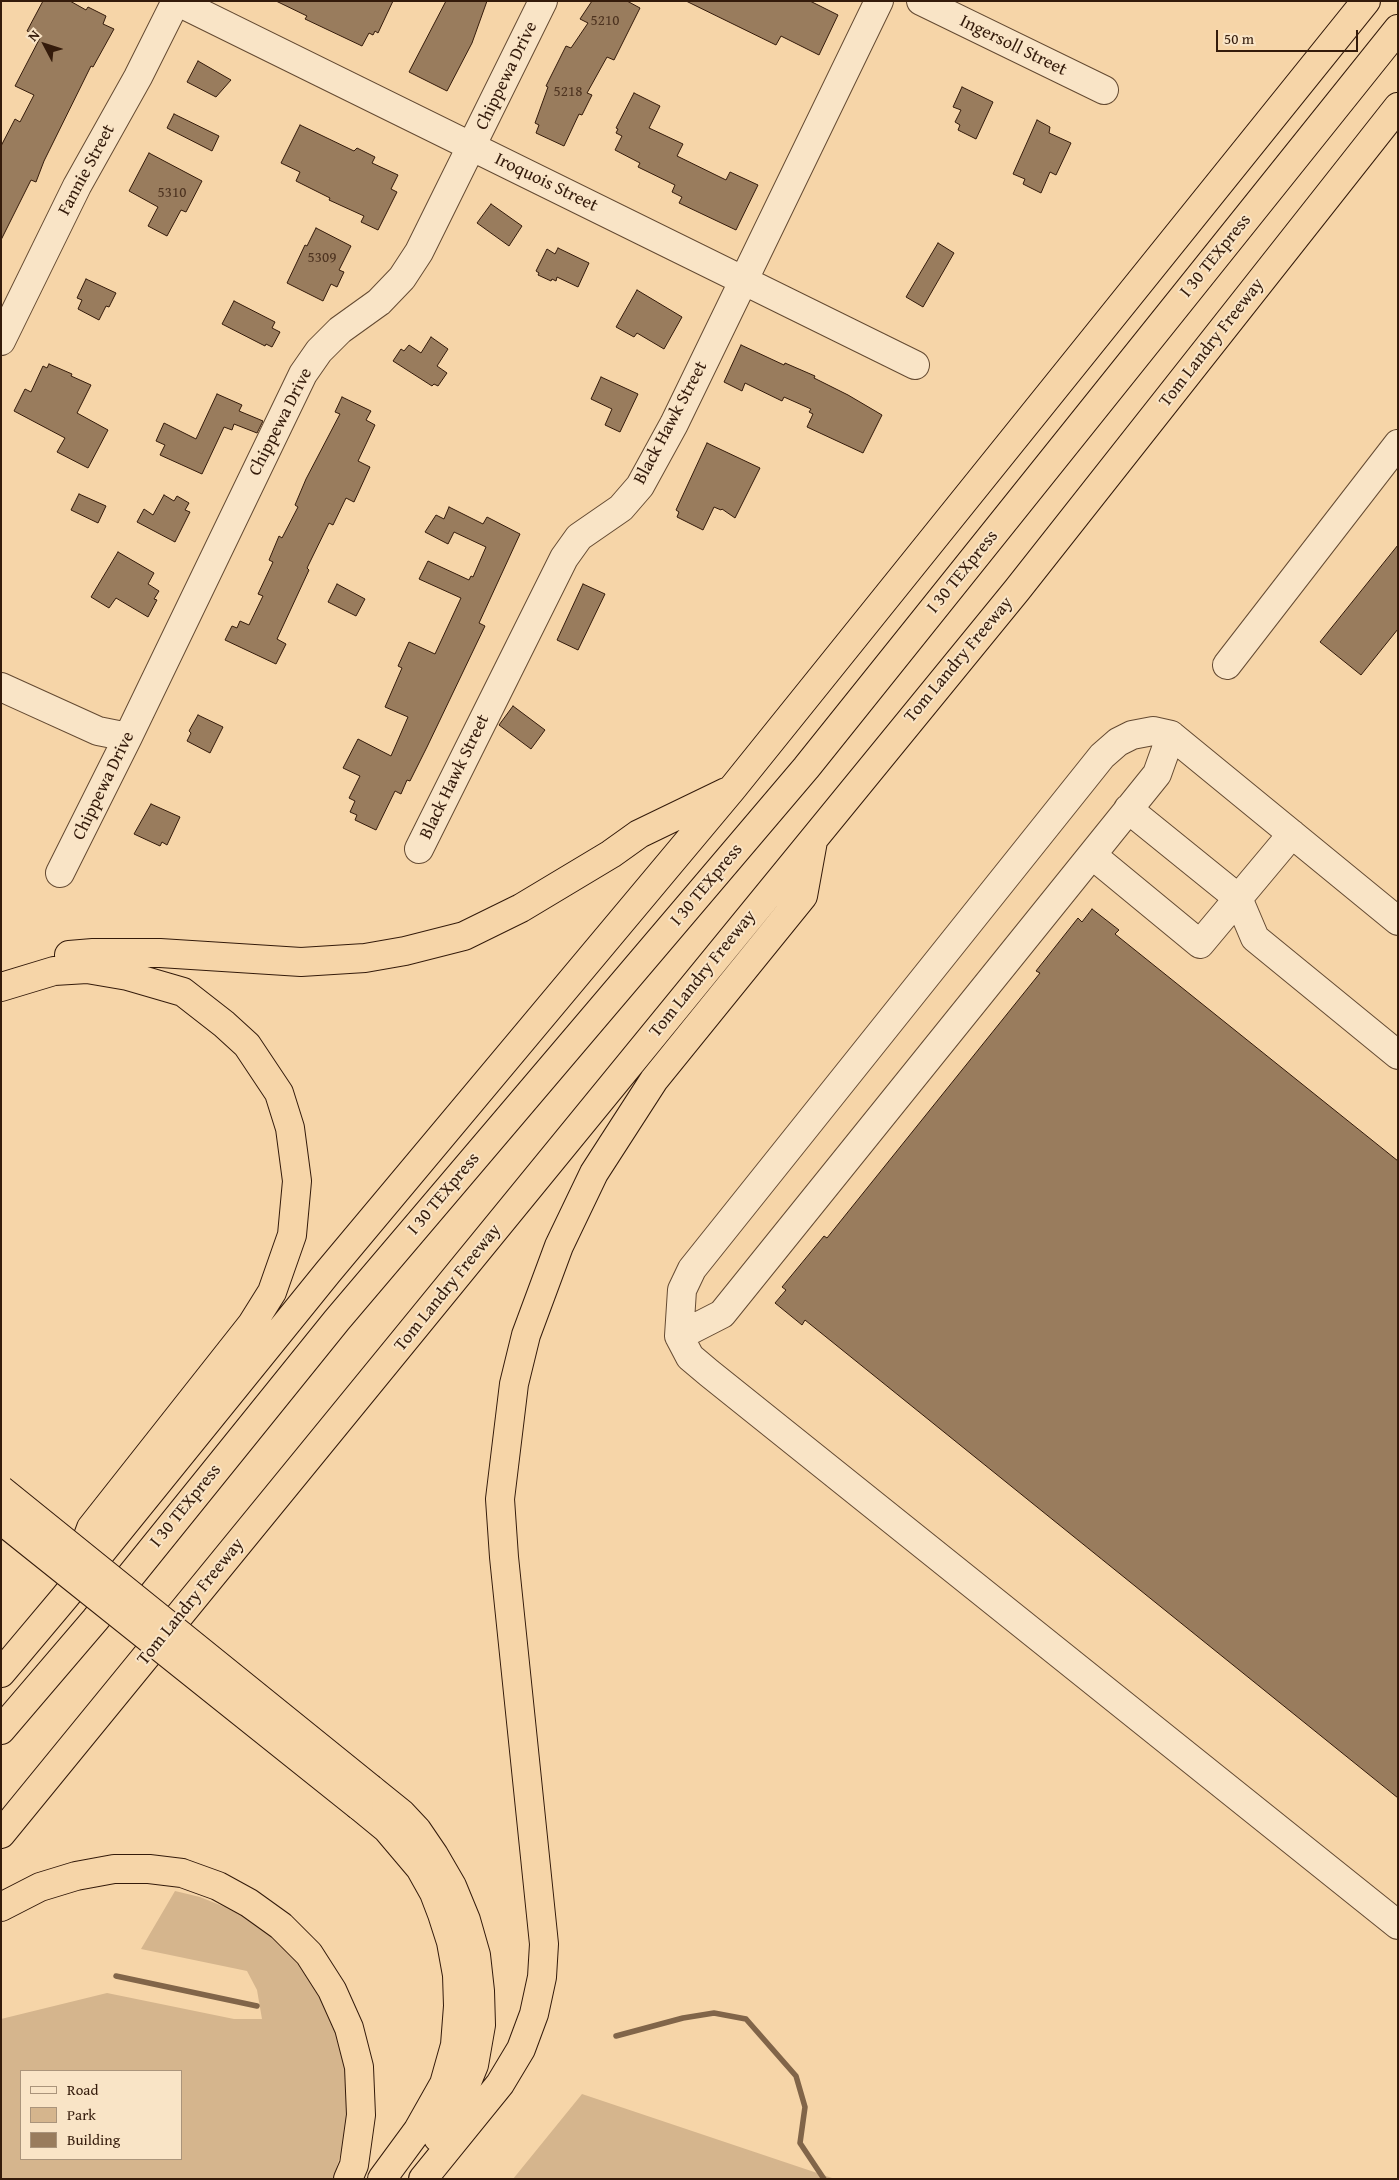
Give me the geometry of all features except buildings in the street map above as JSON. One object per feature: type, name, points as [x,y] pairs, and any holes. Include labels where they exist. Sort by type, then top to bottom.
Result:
[{"type":"highway","points":[[1,1673],[65,1597],[328,1272],[732,789],[1366,1]]},
{"type":"highway","name":"I 30 TEXpress","points":[[1,1730],[95,1620],[343,1312],[806,768],[1398,29]]},
{"type":"highway","name":"Tom Landry Freeway","points":[[1,1834],[1017,590],[1398,108]]},
{"type":"highway","points":[[1,966],[37,958],[94,953],[160,953],[300,962],[365,958],[405,951],[464,936],[521,908],[611,854],[639,834],[732,789]]},
{"type":"highway","points":[[423,2179],[500,2084],[521,2049],[534,2014],[542,1977],[544,1944],[504,1557],[500,1499],[514,1384],[526,1335],[559,1246],[594,1173],[654,1080],[803,896],[814,838]]},
{"type":"highway","points":[[1,987],[54,971],[87,969],[128,976],[183,992],[224,1024],[246,1046],[279,1093],[290,1128],[297,1181],[292,1235],[272,1292],[252,1324],[92,1528],[65,1597]]},
{"type":"highway","points":[[1,1490],[365,1797],[387,1829],[420,1868],[434,1892],[451,1942],[457,1975],[458,2006],[455,2045],[444,2084],[418,2130],[382,2179]]},
{"type":"highway","points":[[1,1520],[365,1797],[402,1814],[417,1830],[452,1886],[466,1920],[476,1955],[481,2025],[474,2066],[453,2116],[430,2151],[407,2179]]},
{"type":"highway","points":[[1,1907],[40,1887],[76,1876],[114,1869],[149,1869],[182,1873],[218,1886],[249,1903],[281,1926],[309,1954],[332,1990],[349,2028],[359,2067],[361,2115],[354,2165],[348,2179]]},
{"type":"street","name":"Iroquois Street","points":[[176,1],[915,366]]},
{"type":"street","name":"Fannie Street","points":[[1,341],[77,186],[138,77],[176,1]]},
{"type":"street","name":"Chippewa Drive","points":[[60,873],[128,737],[303,374],[319,351],[340,330],[379,302],[402,278],[419,252],[543,1]]},
{"type":"street","name":"Black Hawk Street","points":[[419,849],[564,558],[579,538],[621,508],[640,486],[674,424],[880,1]]},
{"type":"street","name":"Ingersoll Street","points":[[921,1],[1104,90]]},
{"type":"street","points":[[1227,665],[1398,444]]},
{"type":"street","points":[[1,687],[98,730],[128,737]]},
{"type":"street","points":[[1398,921],[1172,735],[1153,731],[1132,735],[1118,742],[1102,756],[692,1269],[682,1290],[679,1336],[690,1357],[709,1373],[1398,1925]]},
{"type":"street","points":[[679,1336],[722,1314],[1157,774],[1172,735]]},
{"type":"street","points":[[1128,809],[1238,898],[1255,938],[1398,1055]]},
{"type":"street","points":[[1092,855],[1200,944],[1292,834]]},
{"type":"green space","points":[[175,1891],[200,1897],[248,1919],[270,1934],[307,1972],[333,2018],[345,2056],[349,2096],[345,2140],[333,2179],[1,2179],[1,2019],[107,1993],[234,2019],[262,2019],[257,1990],[247,1971],[141,1949]]},
{"type":"green space","points":[[582,2094],[835,2179],[513,2179]]},
{"type":"waterway","points":[[116,1976],[257,2006]]},
{"type":"waterway","points":[[616,2036],[683,2018],[714,2013],[746,2019],[796,2076],[805,2107],[800,2143],[824,2179]]}]
